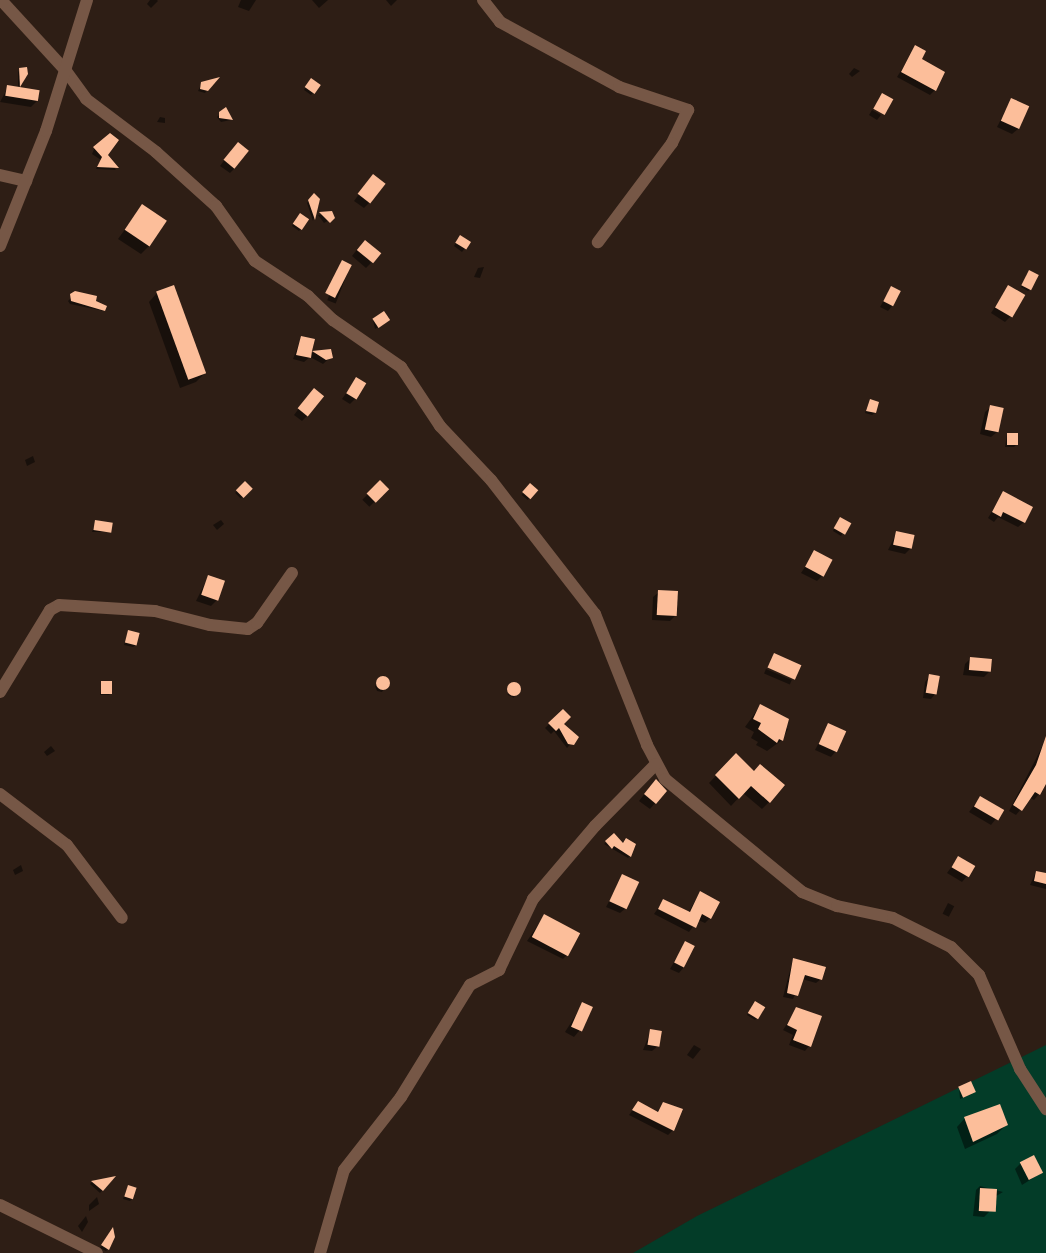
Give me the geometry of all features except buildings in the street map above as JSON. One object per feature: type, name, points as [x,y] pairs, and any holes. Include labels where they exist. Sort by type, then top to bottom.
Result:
[{"type":"street","points":[[1,0],[66,71],[86,99],[156,152],[216,206],[255,261],[308,296],[333,320],[401,367],[440,426],[491,480],[594,614],[656,764],[678,792],[801,892],[837,906],[893,918],[951,947],[979,975],[1020,1069],[1046,1109]]},
{"type":"street","points":[[0,246],[66,71],[87,0]]},
{"type":"street","points":[[483,0],[500,22],[619,87],[688,110],[672,143],[598,242]]},
{"type":"street","points":[[0,175],[26,181]]},
{"type":"street","points":[[0,692],[50,610],[59,605],[155,611],[210,625],[248,629],[257,623],[292,573]]},
{"type":"street","points":[[321,1253],[344,1170],[400,1096],[470,985],[499,969],[533,899],[594,826],[656,764]]},
{"type":"street","points":[[0,794],[67,845],[122,918]]},
{"type":"street","points":[[0,1205],[97,1253]]},
{"type":"green space","points":[[1046,1045],[1046,1253],[633,1253],[697,1216]]}]
